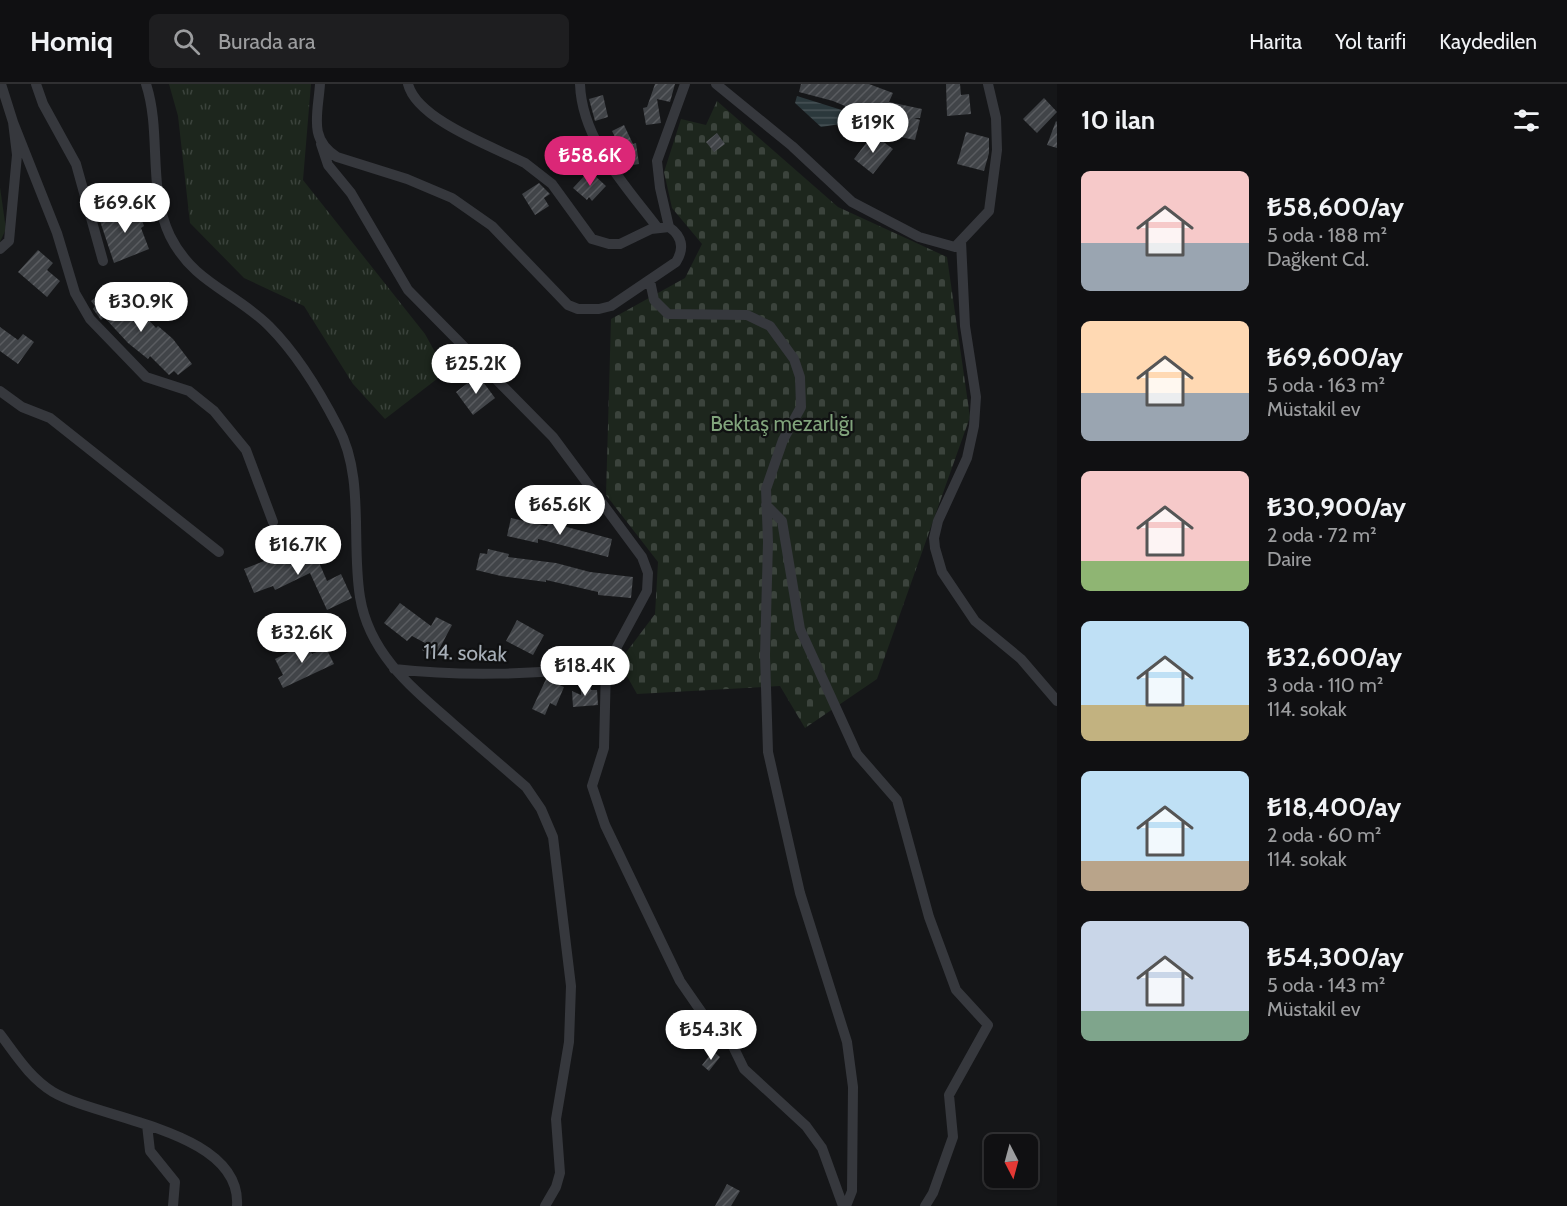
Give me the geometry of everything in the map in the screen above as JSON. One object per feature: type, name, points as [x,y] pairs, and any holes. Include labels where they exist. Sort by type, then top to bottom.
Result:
[{"type":"street","points":[[2,84],[13,122],[57,233],[75,293],[90,319],[146,377],[189,391],[214,411],[246,450],[273,522]]},
{"type":"street","points":[[36,84],[43,104],[76,164],[103,261]]},
{"type":"street","points":[[146,84],[161,209],[170,235],[183,258],[197,274],[268,324],[285,344],[339,427],[351,465],[360,596],[379,648],[394,669],[526,787],[541,809],[553,837],[569,963],[572,1017],[556,1119],[560,1173],[556,1187],[545,1206]]},
{"type":"street","points":[[320,84],[317,134],[328,165],[351,193],[408,290],[553,437],[642,557],[648,573],[647,591],[606,668],[604,748],[592,786],[605,825],[680,981],[716,1034],[730,1040],[744,1069],[806,1126],[822,1148],[845,1206]]},
{"type":"street","points":[[408,84],[414,99],[430,114],[540,173],[552,184],[592,239],[620,244],[657,227],[669,227]]},
{"type":"street","points":[[580,84],[580,95],[599,150],[657,227]]},
{"type":"street","points":[[321,144],[336,157],[418,183],[452,198],[492,226],[568,305],[588,310],[605,308],[650,281],[680,256],[681,243],[679,236],[669,227],[657,161],[685,84]]},
{"type":"street","points":[[716,84],[792,146],[852,202],[920,237],[955,248],[989,211],[997,150],[996,118],[988,84]]},
{"type":"street","points":[[0,249],[9,241],[17,155],[13,122]]},
{"type":"street","points":[[961,241],[964,326],[976,397],[974,426],[967,458],[938,521],[934,538],[935,548],[942,573],[975,621],[1021,659],[1057,701]]},
{"type":"street","points":[[650,281],[654,300],[668,314],[747,315],[770,326],[794,359],[800,377],[801,407],[771,470],[766,505],[768,543],[765,655],[768,752],[800,893],[847,1042],[851,1063],[852,1191],[845,1206]]},
{"type":"street","points":[[0,391],[22,407],[50,418],[219,552]]},
{"type":"street","points":[[766,505],[782,521],[800,630],[857,754],[897,800],[929,917],[956,990],[988,1025],[949,1095],[953,1137],[933,1193],[925,1206]]},
{"type":"street","name":"114. sokak","points":[[394,669],[448,675],[528,675],[606,668]]},
{"type":"street","points":[[0,1034],[23,1066],[37,1081],[54,1093],[147,1125],[206,1151],[219,1160],[234,1183],[237,1206]]},
{"type":"street","points":[[147,1125],[150,1150],[175,1182],[173,1206]]},
{"type":"green space","points":[[169,84],[311,84],[303,180],[425,334],[446,372],[385,419],[353,384],[304,306],[244,278],[190,223],[178,116]]},
{"type":"green space","name":"Bektaş mezarlığı","points":[[717,101],[838,207],[947,257],[970,417],[877,679],[805,728],[780,686],[637,694],[619,662],[655,614],[658,562],[606,495],[611,319],[685,278],[702,244],[672,208],[664,172],[681,119],[706,125]]},
{"type":"green space","points":[[0,187],[6,229],[0,242]]},
{"type":"shaded area","points":[[797,96],[861,116],[859,121],[821,127],[795,103]]},
{"type":"building","points":[[655,84],[675,84],[670,102],[657,99],[661,123],[646,125],[643,108],[647,107]]},
{"type":"building","points":[[801,84],[869,84],[893,93],[889,102],[922,109],[920,118],[914,118],[920,120],[915,140],[891,135],[893,126],[833,101],[799,92]]},
{"type":"building","points":[[946,84],[960,84],[961,95],[969,94],[971,114],[947,116]]},
{"type":"building","points":[[603,95],[608,117],[595,121],[589,99]]},
{"type":"building","points":[[1044,98],[1057,112],[1037,133],[1023,119]]},
{"type":"building","points":[[1057,122],[1057,148],[1047,145]]},
{"type":"building","points":[[624,125],[633,144],[636,143],[639,164],[621,167],[618,143],[612,131]]},
{"type":"building","points":[[966,132],[989,138],[989,153],[984,171],[957,164]]},
{"type":"building","points":[[717,133],[725,144],[714,152],[706,142]]},
{"type":"building","points":[[873,134],[893,149],[873,174],[854,159]]},
{"type":"building","points":[[587,173],[591,177],[593,174],[606,186],[592,201],[589,197],[587,200],[573,188]]},
{"type":"building","points":[[539,183],[550,194],[544,198],[549,206],[535,215],[522,194]]},
{"type":"building","points":[[137,206],[144,226],[141,228],[149,249],[114,263],[100,221]]},
{"type":"building","points":[[38,250],[53,263],[47,270],[60,281],[47,297],[18,272]]},
{"type":"building","points":[[109,287],[129,312],[136,306],[156,328],[158,326],[173,339],[192,364],[178,375],[174,371],[169,375],[150,356],[148,359],[128,343],[104,317],[101,320],[93,309],[95,306],[91,301]]},
{"type":"building","points":[[0,327],[18,340],[23,334],[34,342],[18,364],[0,351]]},
{"type":"building","points":[[478,375],[495,398],[473,415],[456,392]]},
{"type":"building","points":[[511,518],[547,526],[548,522],[612,539],[608,557],[538,539],[538,543],[507,536]]},
{"type":"building","points":[[312,546],[327,581],[341,574],[352,598],[327,610],[310,573],[275,590],[273,586],[254,593],[244,569],[282,554],[284,558]]},
{"type":"building","points":[[488,549],[509,554],[508,557],[556,563],[590,572],[633,577],[631,598],[598,595],[598,592],[546,580],[546,582],[501,576],[476,570],[480,553],[487,554]]},
{"type":"building","points":[[400,603],[431,626],[436,617],[452,625],[435,657],[422,650],[425,643],[412,636],[407,641],[384,623]]},
{"type":"building","points":[[517,620],[544,635],[533,655],[506,641]]},
{"type":"building","points":[[307,643],[312,654],[326,648],[334,664],[283,688],[278,678],[283,675],[275,659]]},
{"type":"building","points":[[546,679],[564,687],[556,706],[550,703],[545,715],[532,709]]},
{"type":"building","points":[[591,685],[591,690],[597,690],[598,705],[573,707],[572,691],[581,695],[581,686]]},
{"type":"building","points":[[713,1051],[720,1057],[709,1071],[702,1065]]},
{"type":"building","points":[[727,1184],[740,1191],[731,1206],[715,1206]]}]
